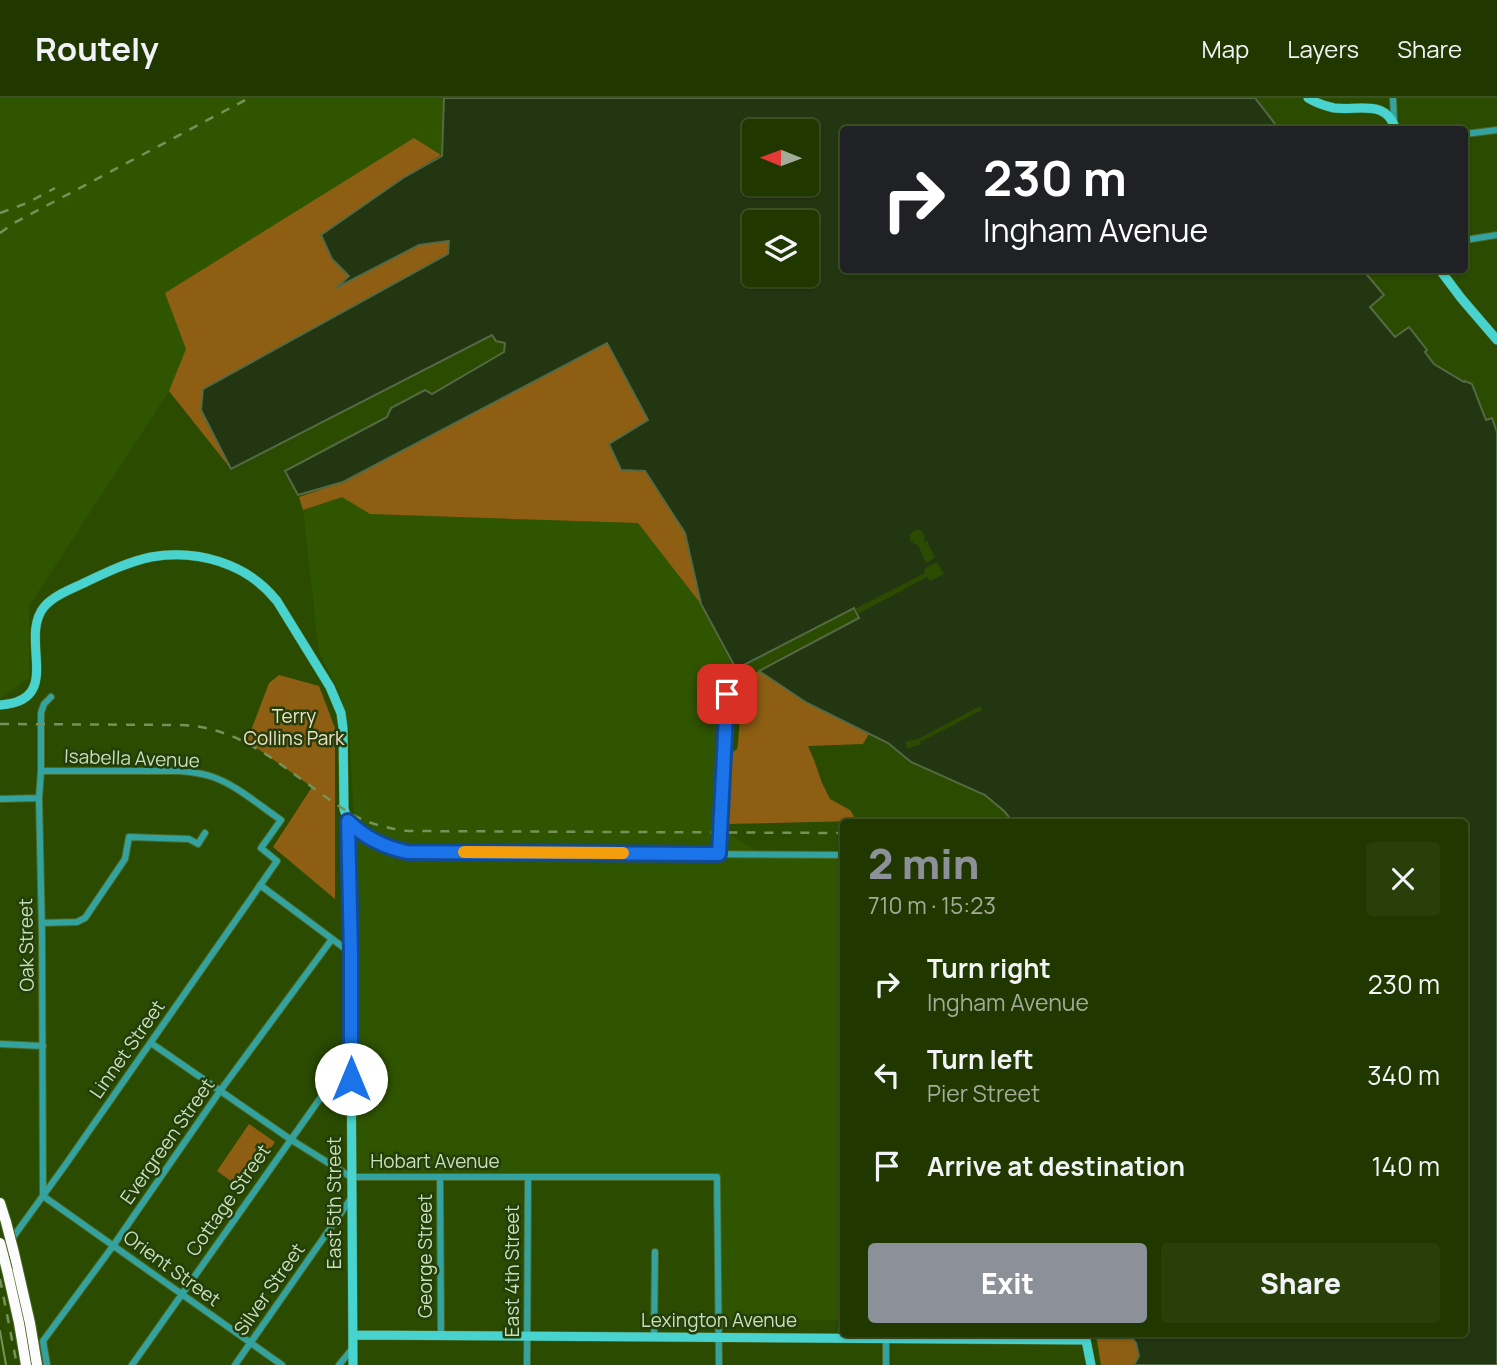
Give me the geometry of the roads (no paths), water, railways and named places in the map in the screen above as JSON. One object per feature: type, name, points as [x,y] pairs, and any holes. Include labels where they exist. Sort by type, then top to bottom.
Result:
[{"type":"highway","points":[[0,1203],[30,1323],[37,1365]]},
{"type":"highway","points":[[0,1243],[26,1365]]},
{"type":"street","points":[[1308,98],[1331,107],[1379,109],[1388,114],[1395,126]]},
{"type":"street","points":[[1393,98],[1395,126]]},
{"type":"street","points":[[1468,134],[1497,130]]},
{"type":"street","points":[[1468,240],[1497,235]]},
{"type":"street","points":[[1442,273],[1497,341]]},
{"type":"street","name":"East 5th Street","points":[[0,705],[13,704],[31,694],[37,676],[37,620],[44,607],[57,596],[111,570],[152,557],[174,555],[217,560],[253,578],[266,588],[330,687],[341,713],[343,727],[344,802],[348,821],[353,1365]]},
{"type":"street","points":[[719,854],[727,694]]},
{"type":"street","name":"Oak Street","points":[[43,1196],[39,798],[41,713],[51,697]]},
{"type":"street","name":"Isabella Avenue","points":[[41,771],[180,771],[215,778],[230,785],[281,820],[261,848],[277,861]]},
{"type":"street","points":[[0,799],[39,798]]},
{"type":"street","points":[[348,821],[369,839],[391,849],[407,852],[840,855]]},
{"type":"street","points":[[42,922],[77,922],[85,918],[120,868],[129,837],[189,839],[198,844],[205,833]]},
{"type":"street","name":"Linnet Street","points":[[0,1254],[277,861]]},
{"type":"street","points":[[260,885],[351,953]]},
{"type":"street","name":"Evergreen Street","points":[[47,1365],[43,1342],[220,1091],[332,939]]},
{"type":"street","name":"Hobart Avenue","points":[[151,1042],[290,1139],[351,1177],[718,1177],[719,1338]]},
{"type":"street","points":[[0,1044],[43,1046]]},
{"type":"street","name":"Cottage Street","points":[[132,1365],[351,1054]]},
{"type":"street","name":"George Street","points":[[440,1177],[441,1335]]},
{"type":"street","name":"East 4th Street","points":[[527,1365],[528,1177]]},
{"type":"street","name":"Orient Street","points":[[43,1196],[282,1365]]},
{"type":"street","name":"Silver Street","points":[[235,1365],[352,1197]]},
{"type":"street","points":[[654,1338],[655,1252]]},
{"type":"street","name":"Lexington Avenue","points":[[353,1335],[840,1337]]},
{"type":"street","points":[[886,1337],[886,1365]]},
{"type":"street","points":[[1085,1337],[1091,1365]]},
{"type":"street","points":[[719,1338],[719,1365]]},
{"type":"street","points":[[339,1365],[353,1348]]},
{"type":"tram line","points":[[0,1331],[6,1365]]},
{"type":"railway","points":[[0,233],[14,223],[249,98]]},
{"type":"railway","points":[[0,213],[55,188]]},
{"type":"railway","points":[[0,724],[201,727],[220,732],[255,748],[354,815],[376,824],[408,831],[840,833]]},
{"type":"railway","points":[[0,1279],[17,1365]]},
{"type":"park label","name":"Terry Collins Park","points":[[294,727]]}]
